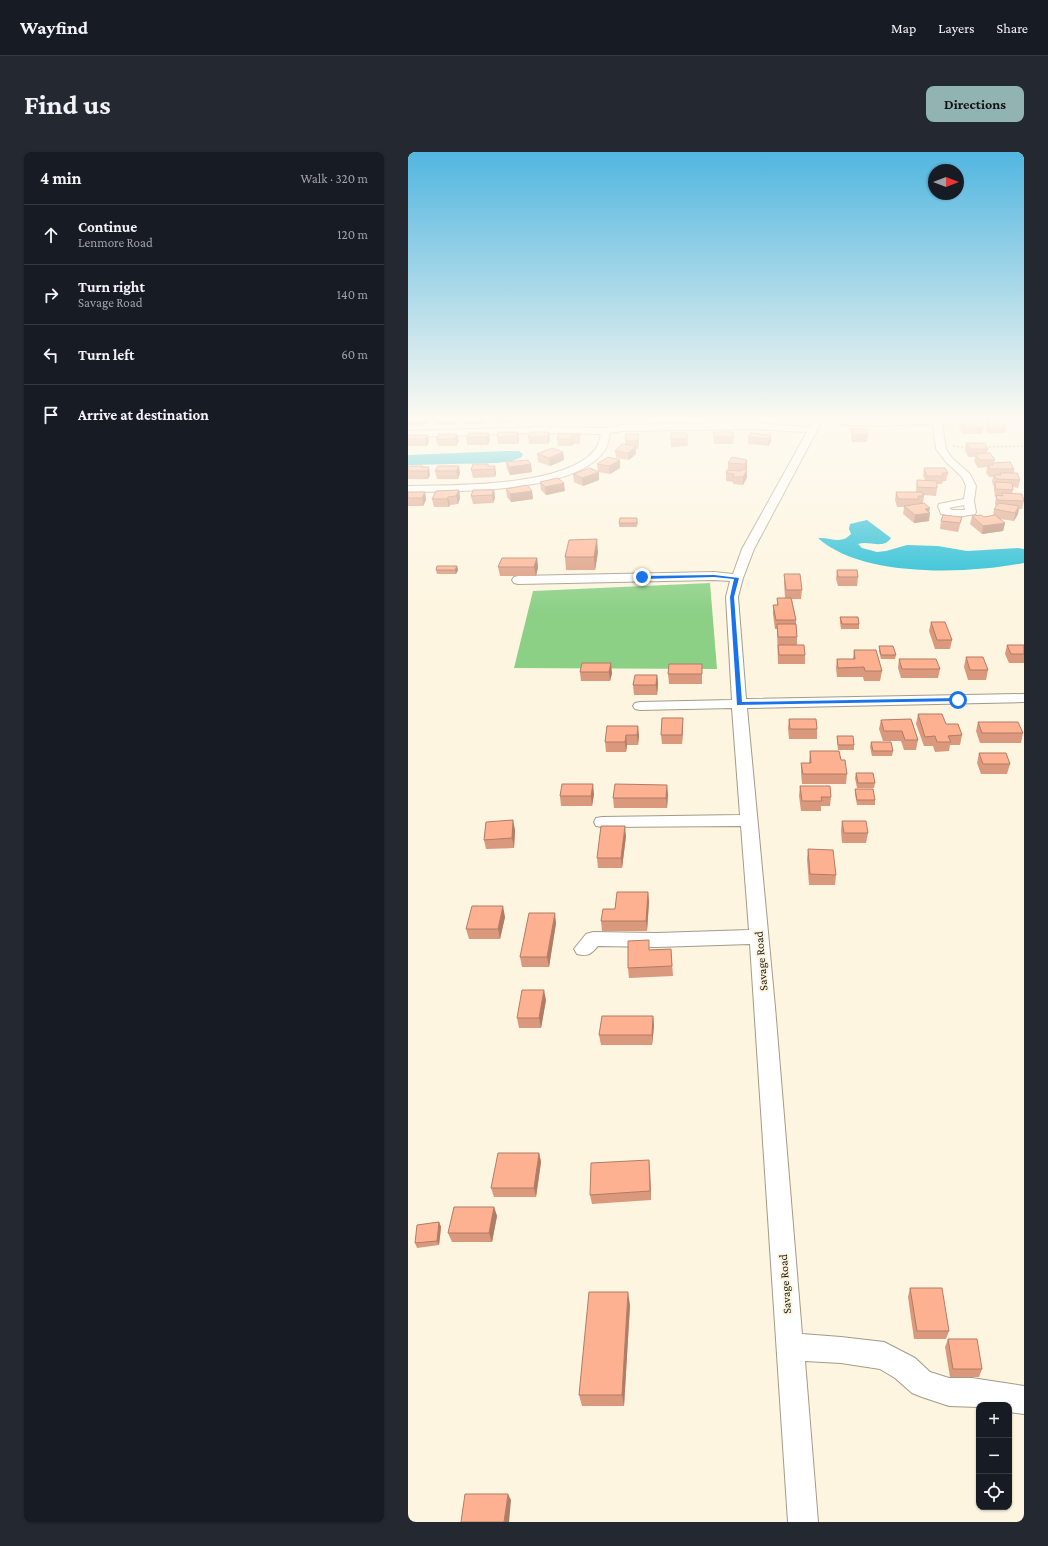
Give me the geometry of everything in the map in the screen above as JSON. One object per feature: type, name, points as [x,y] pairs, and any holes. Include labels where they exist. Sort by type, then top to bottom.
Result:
[{"type":"street","points":[[408,489],[508,485]]},
{"type":"street","name":"Savage Road","points":[[783,485],[748,549],[736,578],[732,597],[739,704],[803,1522]]},
{"type":"street","points":[[969,501],[970,485]]},
{"type":"street","points":[[518,580],[714,576],[736,578]]},
{"type":"street","points":[[640,706],[1024,698]]},
{"type":"street","points":[[602,822],[749,820]]},
{"type":"street","points":[[584,949],[593,939],[657,940],[758,937]]},
{"type":"street","points":[[790,1347],[841,1350],[884,1356],[905,1368],[922,1383],[950,1392],[972,1392],[1024,1400]]},
{"type":"green space","points":[[710,583],[717,669],[514,668],[533,591]]},
{"type":"water","points":[[867,520],[891,538],[888,542],[880,544],[858,544],[862,548],[877,552],[907,545],[938,546],[967,551],[1018,548],[1024,549],[1024,563],[1001,567],[974,569],[916,570],[861,560],[837,551],[818,538],[836,540],[843,539],[851,534],[849,529],[850,524]]},
{"type":"building","points":[[527,485],[532,491],[510,494],[506,489]]},
{"type":"building","points":[[543,485],[555,485],[545,487]]},
{"type":"building","points":[[917,485],[937,485],[937,488],[917,487]]},
{"type":"building","points":[[995,485],[1012,485],[1013,490],[996,489]]},
{"type":"building","points":[[459,490],[456,496],[448,497],[447,499],[432,499],[436,491]]},
{"type":"building","points":[[473,490],[494,490],[492,495],[471,496]]},
{"type":"building","points":[[408,492],[425,492],[422,498],[408,498]]},
{"type":"building","points":[[896,492],[922,492],[924,496],[918,496],[919,499],[898,499]]},
{"type":"building","points":[[1002,493],[1022,494],[1024,501],[997,500],[996,495],[1003,496]]},
{"type":"building","points":[[924,503],[930,508],[925,509],[930,513],[915,515],[904,506]]},
{"type":"building","points":[[999,503],[1019,506],[1015,513],[994,509]]},
{"type":"building","points":[[943,515],[962,517],[960,523],[941,521]]},
{"type":"building","points":[[981,515],[984,517],[995,515],[1005,523],[983,526],[972,516]]},
{"type":"building","points":[[620,518],[637,518],[637,523],[619,523]]},
{"type":"building","points":[[597,539],[594,557],[565,557],[569,540]]},
{"type":"building","points":[[502,558],[537,558],[534,567],[498,567]]},
{"type":"building","points":[[437,566],[457,566],[455,570],[436,570]]},
{"type":"building","points":[[837,570],[857,570],[858,577],[838,577]]},
{"type":"building","points":[[784,574],[800,574],[802,590],[786,590]]},
{"type":"building","points":[[777,598],[791,598],[796,620],[776,620],[773,605],[778,605]]},
{"type":"building","points":[[840,617],[858,617],[859,624],[842,624]]},
{"type":"building","points":[[931,622],[945,622],[952,640],[937,640]]},
{"type":"building","points":[[777,624],[796,624],[797,637],[778,637]]},
{"type":"building","points":[[778,645],[804,645],[805,655],[779,655]]},
{"type":"building","points":[[1007,645],[1024,645],[1024,654],[1011,654]]},
{"type":"building","points":[[879,646],[893,646],[896,655],[881,655]]},
{"type":"building","points":[[854,650],[876,650],[882,671],[865,671],[864,667],[838,668],[837,659],[855,659]]},
{"type":"building","points":[[966,657],[983,657],[988,670],[970,670]]},
{"type":"building","points":[[899,659],[936,659],[940,669],[902,669]]},
{"type":"building","points":[[582,663],[611,663],[609,672],[580,672]]},
{"type":"building","points":[[669,664],[702,664],[702,674],[668,674]]},
{"type":"building","points":[[635,675],[657,675],[656,685],[633,685]]},
{"type":"building","points":[[918,714],[942,714],[946,724],[958,724],[962,735],[948,736],[951,742],[937,742],[935,736],[925,737]]},
{"type":"building","points":[[662,718],[683,718],[682,735],[661,735]]},
{"type":"building","points":[[789,719],[816,719],[817,729],[790,729]]},
{"type":"building","points":[[911,719],[918,740],[905,740],[902,731],[884,731],[881,720]]},
{"type":"building","points":[[978,722],[1018,722],[1023,733],[982,733]]},
{"type":"building","points":[[607,726],[638,726],[637,735],[626,735],[625,742],[605,742]]},
{"type":"building","points":[[837,736],[853,736],[854,745],[838,745]]},
{"type":"building","points":[[871,742],[891,742],[893,751],[873,751]]},
{"type":"building","points":[[810,751],[839,751],[841,760],[845,760],[847,774],[803,774],[801,763],[811,763]]},
{"type":"building","points":[[979,753],[1006,753],[1010,764],[983,764]]},
{"type":"building","points":[[856,773],[873,773],[875,783],[858,783]]},
{"type":"building","points":[[562,784],[593,784],[591,796],[560,796]]},
{"type":"building","points":[[615,784],[667,785],[666,798],[613,798]]},
{"type":"building","points":[[800,786],[830,786],[831,797],[821,797],[822,801],[802,801]]},
{"type":"building","points":[[855,789],[873,789],[875,800],[857,800]]},
{"type":"building","points":[[513,820],[512,838],[484,840],[486,822]]},
{"type":"building","points":[[842,821],[866,821],[868,833],[844,833]]},
{"type":"building","points":[[601,826],[625,826],[621,858],[597,858]]},
{"type":"building","points":[[808,849],[833,850],[836,875],[810,874]]},
{"type":"building","points":[[617,892],[648,892],[646,921],[601,921],[603,909],[615,909]]},
{"type":"building","points":[[472,906],[503,906],[498,929],[466,929]]},
{"type":"building","points":[[529,913],[555,913],[547,957],[520,957]]},
{"type":"building","points":[[649,940],[649,950],[671,949],[672,966],[628,968],[628,941]]},
{"type":"building","points":[[522,990],[544,990],[539,1018],[517,1018]]},
{"type":"building","points":[[602,1016],[653,1016],[652,1035],[599,1035]]},
{"type":"building","points":[[498,1153],[539,1153],[534,1188],[491,1188]]},
{"type":"building","points":[[649,1160],[650,1191],[590,1195],[591,1163]]},
{"type":"building","points":[[454,1207],[494,1207],[489,1233],[448,1233]]},
{"type":"building","points":[[439,1222],[437,1241],[415,1243],[417,1225]]},
{"type":"building","points":[[910,1288],[942,1288],[949,1331],[917,1331]]},
{"type":"building","points":[[589,1292],[628,1292],[622,1395],[579,1395]]},
{"type":"building","points":[[948,1339],[977,1339],[982,1369],[953,1369]]},
{"type":"building","points":[[465,1494],[508,1494],[504,1522],[461,1522]]},
{"type":"route","points":[[642,577],[714,576],[736,578],[732,597],[739,704],[958,700]]}]
